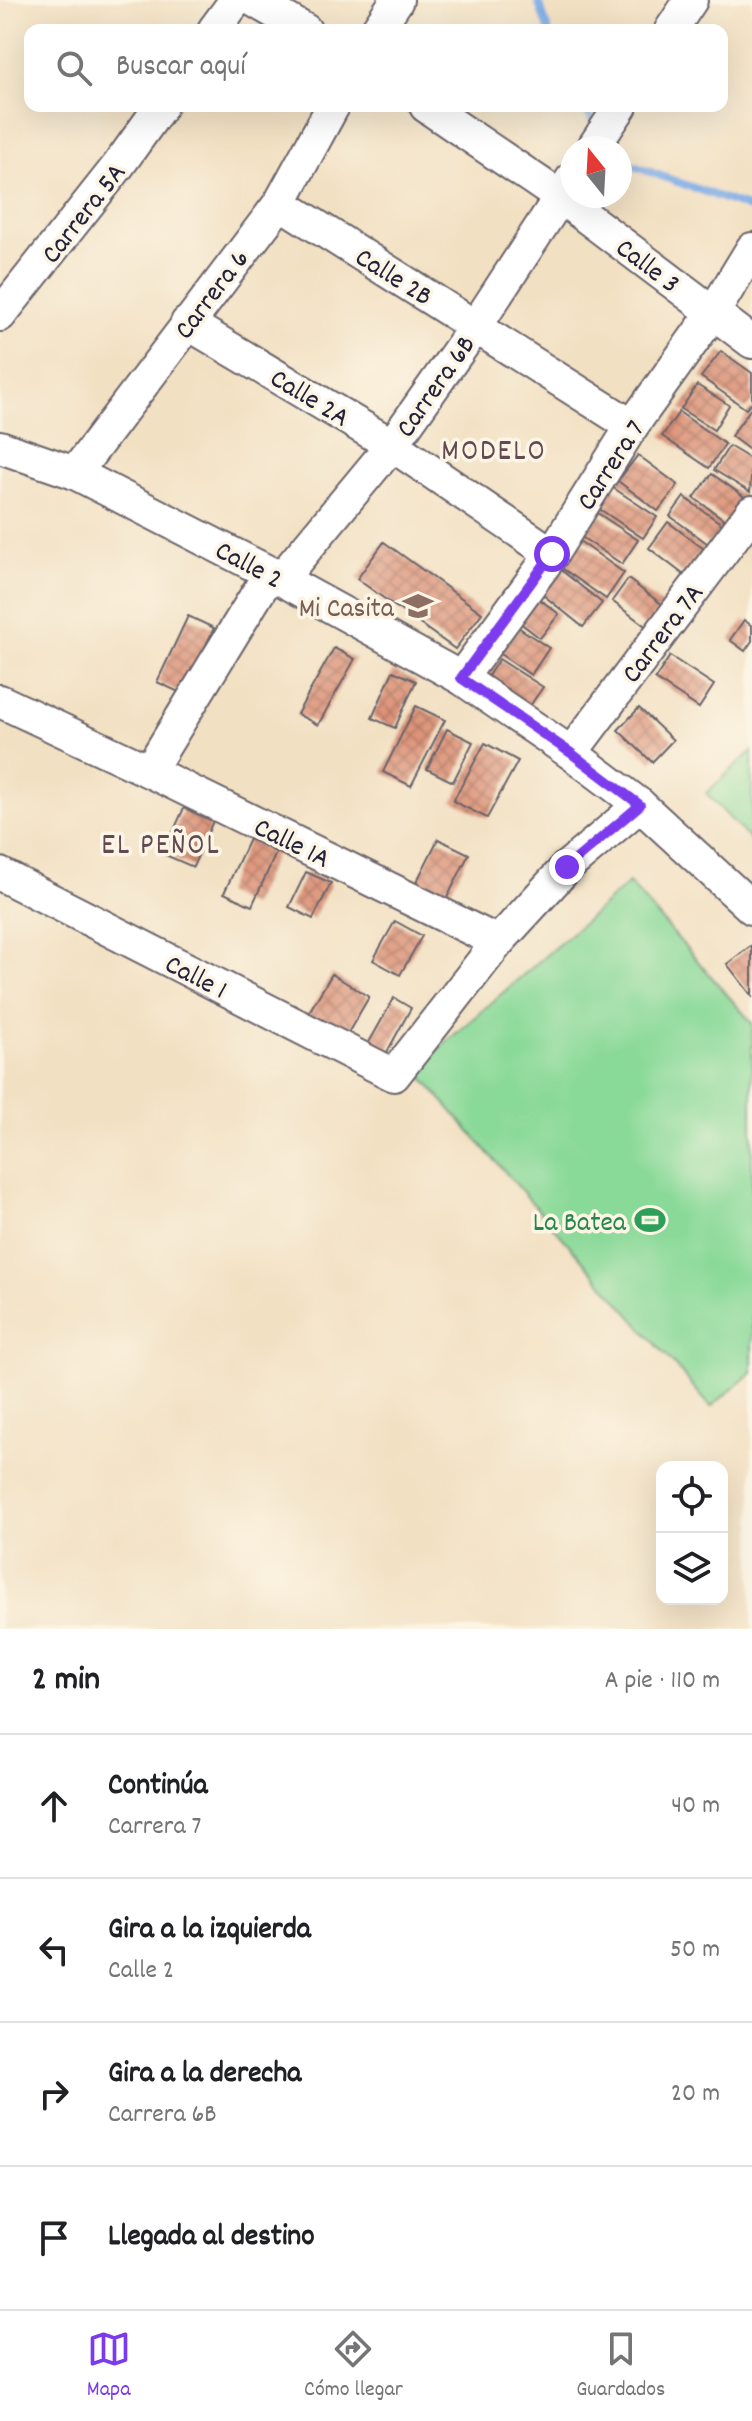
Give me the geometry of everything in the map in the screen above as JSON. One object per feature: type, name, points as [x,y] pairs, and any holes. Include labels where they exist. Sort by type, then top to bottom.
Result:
[{"type":"street","points":[[218,24],[236,0]]},
{"type":"street","points":[[253,0],[295,24]]},
{"type":"street","points":[[381,24],[397,0]]},
{"type":"street","points":[[675,24],[691,0]]},
{"type":"street","name":"Carrera 5A","points":[[0,315],[157,112]]},
{"type":"street","name":"Carrera 6","points":[[75,473],[280,203],[330,112]]},
{"type":"street","name":"Calle 3","points":[[436,112],[560,184]]},
{"type":"street","name":"Carrera 6B","points":[[149,771],[275,576],[392,445],[476,326],[560,197]]},
{"type":"street","name":"Calle 2B","points":[[280,203],[632,426]]},
{"type":"street","name":"Calle 3","points":[[590,208],[713,313],[752,342]]},
{"type":"street","name":"Carrera 7","points":[[461,678],[552,554],[632,426],[713,313],[752,249]]},
{"type":"street","name":"Calle 2A","points":[[187,323],[392,445],[552,554]]},
{"type":"street","name":"Calle 2","points":[[0,447],[75,473],[275,576],[461,678],[571,753],[640,805],[752,908]]},
{"type":"street","name":"Carrera 7A","points":[[571,753],[748,526]]},
{"type":"street","name":"Calle 1A","points":[[0,701],[498,942]]},
{"type":"street","points":[[498,942],[567,867],[640,805]]},
{"type":"street","name":"Calle 1","points":[[0,874],[394,1075],[498,942]]},
{"type":"green space","points":[[752,751],[752,842],[706,793]]},
{"type":"green space","name":"La Batea","points":[[629,883],[752,1023],[752,1372],[711,1407],[415,1069]]},
{"type":"building","points":[[721,351],[752,373],[752,402],[746,409],[701,377]]},
{"type":"building","points":[[697,385],[729,405],[714,430],[681,409]]},
{"type":"building","points":[[752,407],[752,452],[731,436]]},
{"type":"building","points":[[679,412],[725,444],[709,468],[662,436]]},
{"type":"building","points":[[729,446],[752,460],[750,492],[714,470]]},
{"type":"building","points":[[638,455],[678,485],[658,511],[618,481]]},
{"type":"building","points":[[712,474],[746,498],[728,522],[694,498]]},
{"type":"building","points":[[612,487],[657,517],[643,538],[598,508]]},
{"type":"building","points":[[684,497],[726,527],[711,546],[670,516]]},
{"type":"building","points":[[593,510],[638,540],[622,564],[577,534]]},
{"type":"building","points":[[668,522],[708,552],[688,578],[649,548]]},
{"type":"building","points":[[578,540],[624,573],[606,599],[559,566]]},
{"type":"building","points":[[384,542],[482,613],[455,649],[357,579]]},
{"type":"building","points":[[561,570],[602,603],[583,627],[542,594]]},
{"type":"building","points":[[628,579],[664,606],[648,628],[612,601]]},
{"type":"building","points":[[538,598],[559,614],[540,638],[519,622]]},
{"type":"building","points":[[188,616],[214,628],[183,694],[157,682]]},
{"type":"building","points":[[744,620],[752,626],[752,641],[745,651],[730,640]]},
{"type":"building","points":[[515,625],[549,648],[531,675],[497,652]]},
{"type":"building","points":[[334,648],[355,659],[318,725],[297,714]]},
{"type":"building","points":[[670,656],[714,685],[699,708],[655,679]]},
{"type":"building","points":[[499,659],[543,687],[525,713],[482,685]]},
{"type":"building","points":[[393,671],[416,681],[395,728],[372,718]]},
{"type":"building","points":[[416,706],[445,720],[411,786],[383,772]]},
{"type":"building","points":[[639,708],[673,740],[652,762],[618,730]]},
{"type":"building","points":[[447,729],[473,742],[453,782],[427,769]]},
{"type":"building","points":[[485,743],[518,761],[487,818],[453,801]]},
{"type":"building","points":[[184,808],[213,821],[193,867],[163,854]]},
{"type":"building","points":[[249,839],[277,851],[252,906],[224,893]]},
{"type":"building","points":[[438,839],[469,854],[443,906],[412,891]]},
{"type":"building","points":[[306,872],[331,883],[313,919],[289,907]]},
{"type":"building","points":[[395,921],[422,936],[400,975],[373,960]]},
{"type":"building","points":[[752,945],[752,996],[727,964]]},
{"type":"building","points":[[332,974],[369,997],[341,1045],[303,1022]]},
{"type":"building","points":[[394,998],[411,1008],[381,1063],[363,1053]]},
{"type":"waterway","points":[[538,0],[546,24]]},
{"type":"waterway","points":[[588,112],[598,129]]},
{"type":"waterway","points":[[632,165],[752,209]]},
{"type":"place","name":"Mi Casita","points":[[418,606]]},
{"type":"place","name":"La Batea","points":[[650,1220]]},
{"type":"district","name":"MODELO","points":[[494,449]]},
{"type":"district","name":"EL PEÑOL","points":[[161,843]]},
{"type":"route","points":[[552,554],[461,678],[571,753],[640,805],[567,867]]}]
